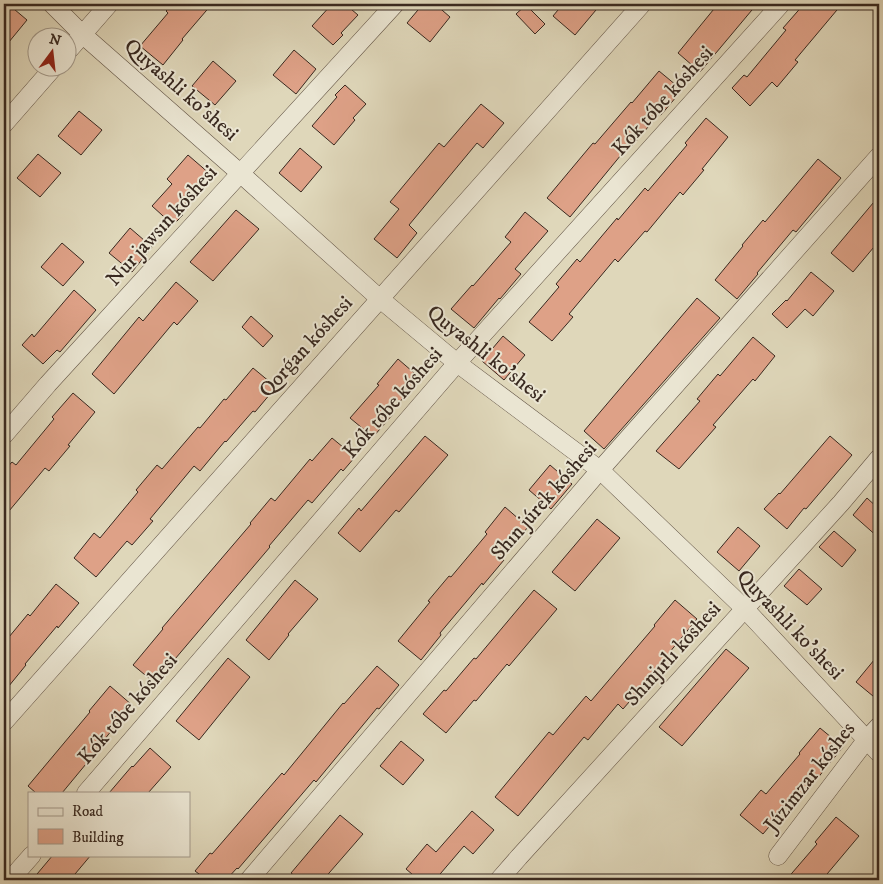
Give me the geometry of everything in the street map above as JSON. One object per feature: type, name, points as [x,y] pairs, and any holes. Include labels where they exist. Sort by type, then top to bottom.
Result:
[{"type":"street","name":"Quyashli ko'shesi","points":[[52,4],[82,34],[379,298],[457,363],[600,470],[745,609],[879,753]]},
{"type":"street","points":[[78,39],[110,4]]},
{"type":"street","name":"Nur jawsın kóshesi","points":[[4,435],[48,384],[395,4]]},
{"type":"street","name":"Qorǵan kóshesi","points":[[4,722],[642,4]]},
{"type":"street","name":"Kók tóbe kóshesi","points":[[87,792],[457,363],[781,4]]},
{"type":"street","points":[[4,124],[44,78]]},
{"type":"street","name":"Shın júrek kóshesi","points":[[249,880],[600,470],[879,156]]},
{"type":"street","name":"Shınjırlı kóshesi","points":[[499,880],[879,458]]},
{"type":"street","name":"Júzimzar kóshes","points":[[778,856],[867,739],[879,726]]},
{"type":"street","points":[[10,880],[31,856]]},
{"type":"building","points":[[4,4],[8,4],[27,20],[4,48]]},
{"type":"building","points":[[173,4],[212,4],[163,65],[140,46],[168,13],[166,11]]},
{"type":"building","points":[[332,4],[345,4],[358,15],[341,33],[343,35],[333,45],[312,26]]},
{"type":"building","points":[[423,4],[435,4],[450,17],[430,42],[407,23]]},
{"type":"building","points":[[563,4],[589,4],[596,10],[575,35],[553,16]]},
{"type":"building","points":[[718,4],[757,4],[700,72],[678,53]]},
{"type":"building","points":[[804,4],[842,4],[795,60],[798,62],[777,87],[772,82],[750,106],[732,88],[744,75],[747,77],[786,30],[783,28]]},
{"type":"building","points":[[526,5],[545,24],[535,34],[516,14]]},
{"type":"building","points":[[294,50],[316,69],[296,94],[273,75]]},
{"type":"building","points":[[213,61],[236,81],[215,105],[192,86]]},
{"type":"building","points":[[659,71],[682,90],[632,146],[630,144],[570,217],[547,198],[593,143],[595,144]]},
{"type":"building","points":[[345,85],[366,104],[353,118],[355,120],[334,145],[312,126],[337,97],[335,95]]},
{"type":"building","points":[[481,104],[504,123],[483,148],[477,143],[409,225],[417,233],[397,258],[374,239],[399,209],[390,202],[439,143],[444,147]]},
{"type":"building","points":[[79,111],[102,130],[81,155],[58,136]]},
{"type":"building","points":[[706,118],[728,137],[683,195],[680,192],[647,232],[645,231],[618,262],[615,259],[569,314],[573,317],[552,341],[529,322],[559,287],[556,284],[577,259],[580,262],[645,188],[648,191],[687,145],[685,143]]},
{"type":"building","points":[[300,148],[322,167],[301,192],[279,173]]},
{"type":"building","points":[[38,154],[61,173],[40,197],[17,178]]},
{"type":"building","points":[[188,155],[210,174],[179,211],[183,215],[173,225],[152,206],[172,184],[167,179]]},
{"type":"building","points":[[818,159],[841,178],[796,232],[793,230],[737,299],[715,280],[763,220],[765,222]]},
{"type":"building","points":[[879,196],[879,241],[853,272],[831,253]]},
{"type":"building","points":[[236,210],[259,229],[213,281],[190,262]]},
{"type":"building","points":[[525,212],[548,231],[515,269],[521,274],[474,328],[451,309],[511,242],[505,237]]},
{"type":"building","points":[[130,228],[152,247],[132,272],[109,253]]},
{"type":"building","points":[[62,243],[84,262],[63,286],[41,267]]},
{"type":"building","points":[[811,272],[834,291],[813,316],[805,309],[787,328],[772,314],[787,301]]},
{"type":"building","points":[[176,282],[198,301],[177,325],[174,322],[114,394],[92,374],[139,317],[143,321]]},
{"type":"building","points":[[74,290],[96,310],[60,352],[57,350],[43,364],[22,345],[32,334],[34,337]]},
{"type":"building","points":[[697,298],[720,318],[604,449],[584,431]]},
{"type":"building","points":[[251,316],[273,336],[263,347],[242,327]]},
{"type":"building","points":[[503,336],[525,355],[504,380],[482,361]]},
{"type":"building","points":[[753,337],[775,356],[755,381],[753,379],[713,425],[716,427],[679,469],[656,451],[700,401],[697,399],[718,374],[720,376]]},
{"type":"building","points":[[398,359],[420,378],[373,437],[350,418],[379,385],[377,384]]},
{"type":"building","points":[[253,368],[276,387],[255,412],[253,411],[225,441],[200,471],[194,466],[150,519],[153,521],[132,545],[127,541],[96,577],[74,558],[94,533],[100,538],[138,492],[136,490],[157,465],[162,469]]},
{"type":"building","points":[[73,393],[95,412],[49,471],[45,468],[4,517],[4,471],[12,462],[16,465],[54,419],[52,417]]},
{"type":"building","points":[[425,436],[448,455],[399,512],[396,510],[360,552],[338,533],[359,508],[361,511]]},
{"type":"building","points":[[830,436],[852,455],[787,529],[764,509],[780,494]]},
{"type":"building","points":[[332,438],[355,457],[343,471],[341,469],[312,503],[308,500],[156,684],[133,665],[271,498],[275,501],[310,459],[312,461]]},
{"type":"building","points":[[550,465],[572,484],[551,509],[529,490]]},
{"type":"building","points":[[867,498],[879,509],[879,538],[853,515]]},
{"type":"building","points":[[505,507],[528,527],[502,558],[504,560],[440,633],[441,635],[421,660],[398,641],[430,602],[428,601],[487,534],[485,532]]},
{"type":"building","points":[[597,519],[620,538],[575,591],[552,572]]},
{"type":"building","points":[[738,527],[760,546],[739,571],[717,552]]},
{"type":"building","points":[[834,531],[856,550],[842,567],[819,547]]},
{"type":"building","points":[[799,569],[822,589],[807,605],[784,586]]},
{"type":"building","points":[[295,580],[318,599],[269,660],[246,640]]},
{"type":"building","points":[[56,584],[79,603],[58,628],[57,626],[4,692],[4,643],[28,614],[30,616]]},
{"type":"building","points":[[534,590],[557,609],[509,666],[507,664],[446,733],[423,714],[444,690],[446,691],[474,658],[476,659]]},
{"type":"building","points":[[675,600],[697,619],[669,653],[671,654],[623,709],[618,704],[588,740],[584,737],[518,816],[495,797],[549,732],[553,735],[586,696],[591,701]]},
{"type":"building","points":[[726,649],[749,668],[682,746],[659,727]]},
{"type":"building","points":[[879,654],[879,701],[856,682]]},
{"type":"building","points":[[228,658],[250,677],[199,740],[176,721]]},
{"type":"building","points":[[377,666],[399,685],[379,709],[377,708],[316,782],[314,780],[238,869],[226,880],[207,880],[195,871],[282,773],[284,775],[343,703]]},
{"type":"building","points":[[110,686],[132,705],[63,792],[35,792],[28,786]]},
{"type":"building","points":[[820,728],[843,747],[794,807],[789,803],[763,834],[740,815],[761,790],[766,794]]},
{"type":"building","points":[[401,741],[424,760],[403,785],[380,766]]},
{"type":"building","points":[[150,748],[171,767],[149,792],[110,792]]},
{"type":"building","points":[[472,811],[494,830],[473,854],[464,846],[435,880],[419,880],[406,869],[427,844],[436,852]]},
{"type":"building","points":[[340,815],[363,834],[323,880],[300,880],[291,873]]},
{"type":"building","points":[[836,817],[859,836],[822,880],[786,880],[817,844],[815,842]]},
{"type":"building","points":[[52,856],[90,856],[70,880],[32,880]]}]
